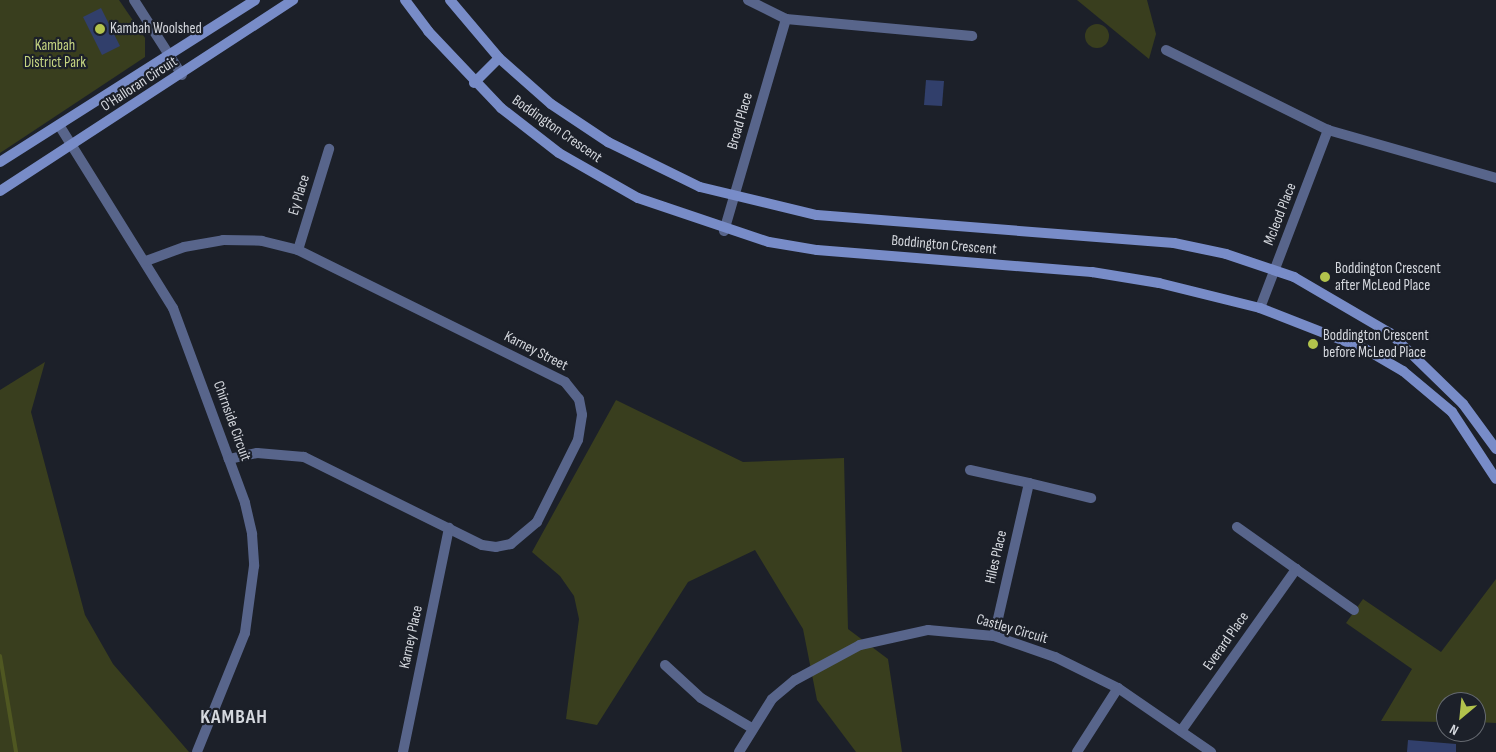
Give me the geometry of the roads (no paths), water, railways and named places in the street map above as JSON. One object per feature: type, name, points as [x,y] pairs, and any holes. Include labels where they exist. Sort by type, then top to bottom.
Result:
[{"type":"street","points":[[134,0],[182,75]]},
{"type":"street","name":"O'Halloran Circuit","points":[[0,162],[255,0]]},
{"type":"street","name":"O'Halloran Circuit","points":[[0,191],[182,75],[293,0]]},
{"type":"street","name":"Boddington Crescent","points":[[450,0],[499,58],[551,104],[608,142],[683,181],[733,197],[817,215],[1174,244],[1275,269],[1346,303],[1390,333],[1463,404],[1496,449]]},
{"type":"street","points":[[748,0],[786,19],[972,36]]},
{"type":"street","name":"Boddington Crescent","points":[[406,1],[474,83],[530,132],[590,173],[638,198],[724,231],[817,250],[1092,272],[1159,282],[1260,308],[1366,349],[1403,371],[1452,412],[1496,479]]},
{"type":"street","name":"Broad Place","points":[[724,231],[786,19]]},
{"type":"street","points":[[1166,50],[1328,130],[1496,178]]},
{"type":"street","points":[[474,83],[499,58]]},
{"type":"street","name":"Chirnside Circuit","points":[[59,125],[146,261],[186,339],[229,459],[252,534],[252,600],[234,666],[197,752]]},
{"type":"street","name":"Mcleod Place","points":[[1260,308],[1328,130]]},
{"type":"street","name":"Ey Place","points":[[298,250],[329,149]]},
{"type":"street","name":"Karney Street","points":[[146,261],[184,247],[223,240],[262,241],[298,250],[565,382],[579,399],[582,423],[578,440],[525,535],[511,544],[489,547],[304,457],[257,453],[229,459]]},
{"type":"street","points":[[970,470],[1091,498]]},
{"type":"street","name":"Hiles Place","points":[[994,636],[1029,483]]},
{"type":"street","points":[[1236,527],[1354,610]]},
{"type":"street","name":"Karney Place","points":[[402,752],[448,528]]},
{"type":"street","name":"Everard Place","points":[[1180,731],[1296,569]]},
{"type":"street","name":"Castley Circuit","points":[[739,752],[750,727],[772,699],[795,680],[860,645],[928,630],[994,636],[1055,657],[1118,688],[1211,752]]},
{"type":"street","points":[[665,665],[700,698],[750,727]]},
{"type":"street","points":[[1076,752],[1118,688]]},
{"type":"waterway","points":[[0,656],[16,752]]},
{"type":"place","name":"Kambah Woolshed","points":[[100,29]]},
{"type":"place","name":"Boddington Crescent after McLeod Place","points":[[1325,277]]},
{"type":"place","name":"Boddington Crescent before McLeod Place","points":[[1313,344]]},
{"type":"district","name":"KAMBAH","points":[[234,717]]},
{"type":"park label","name":"Kambah District Park","points":[[55,54]]}]
